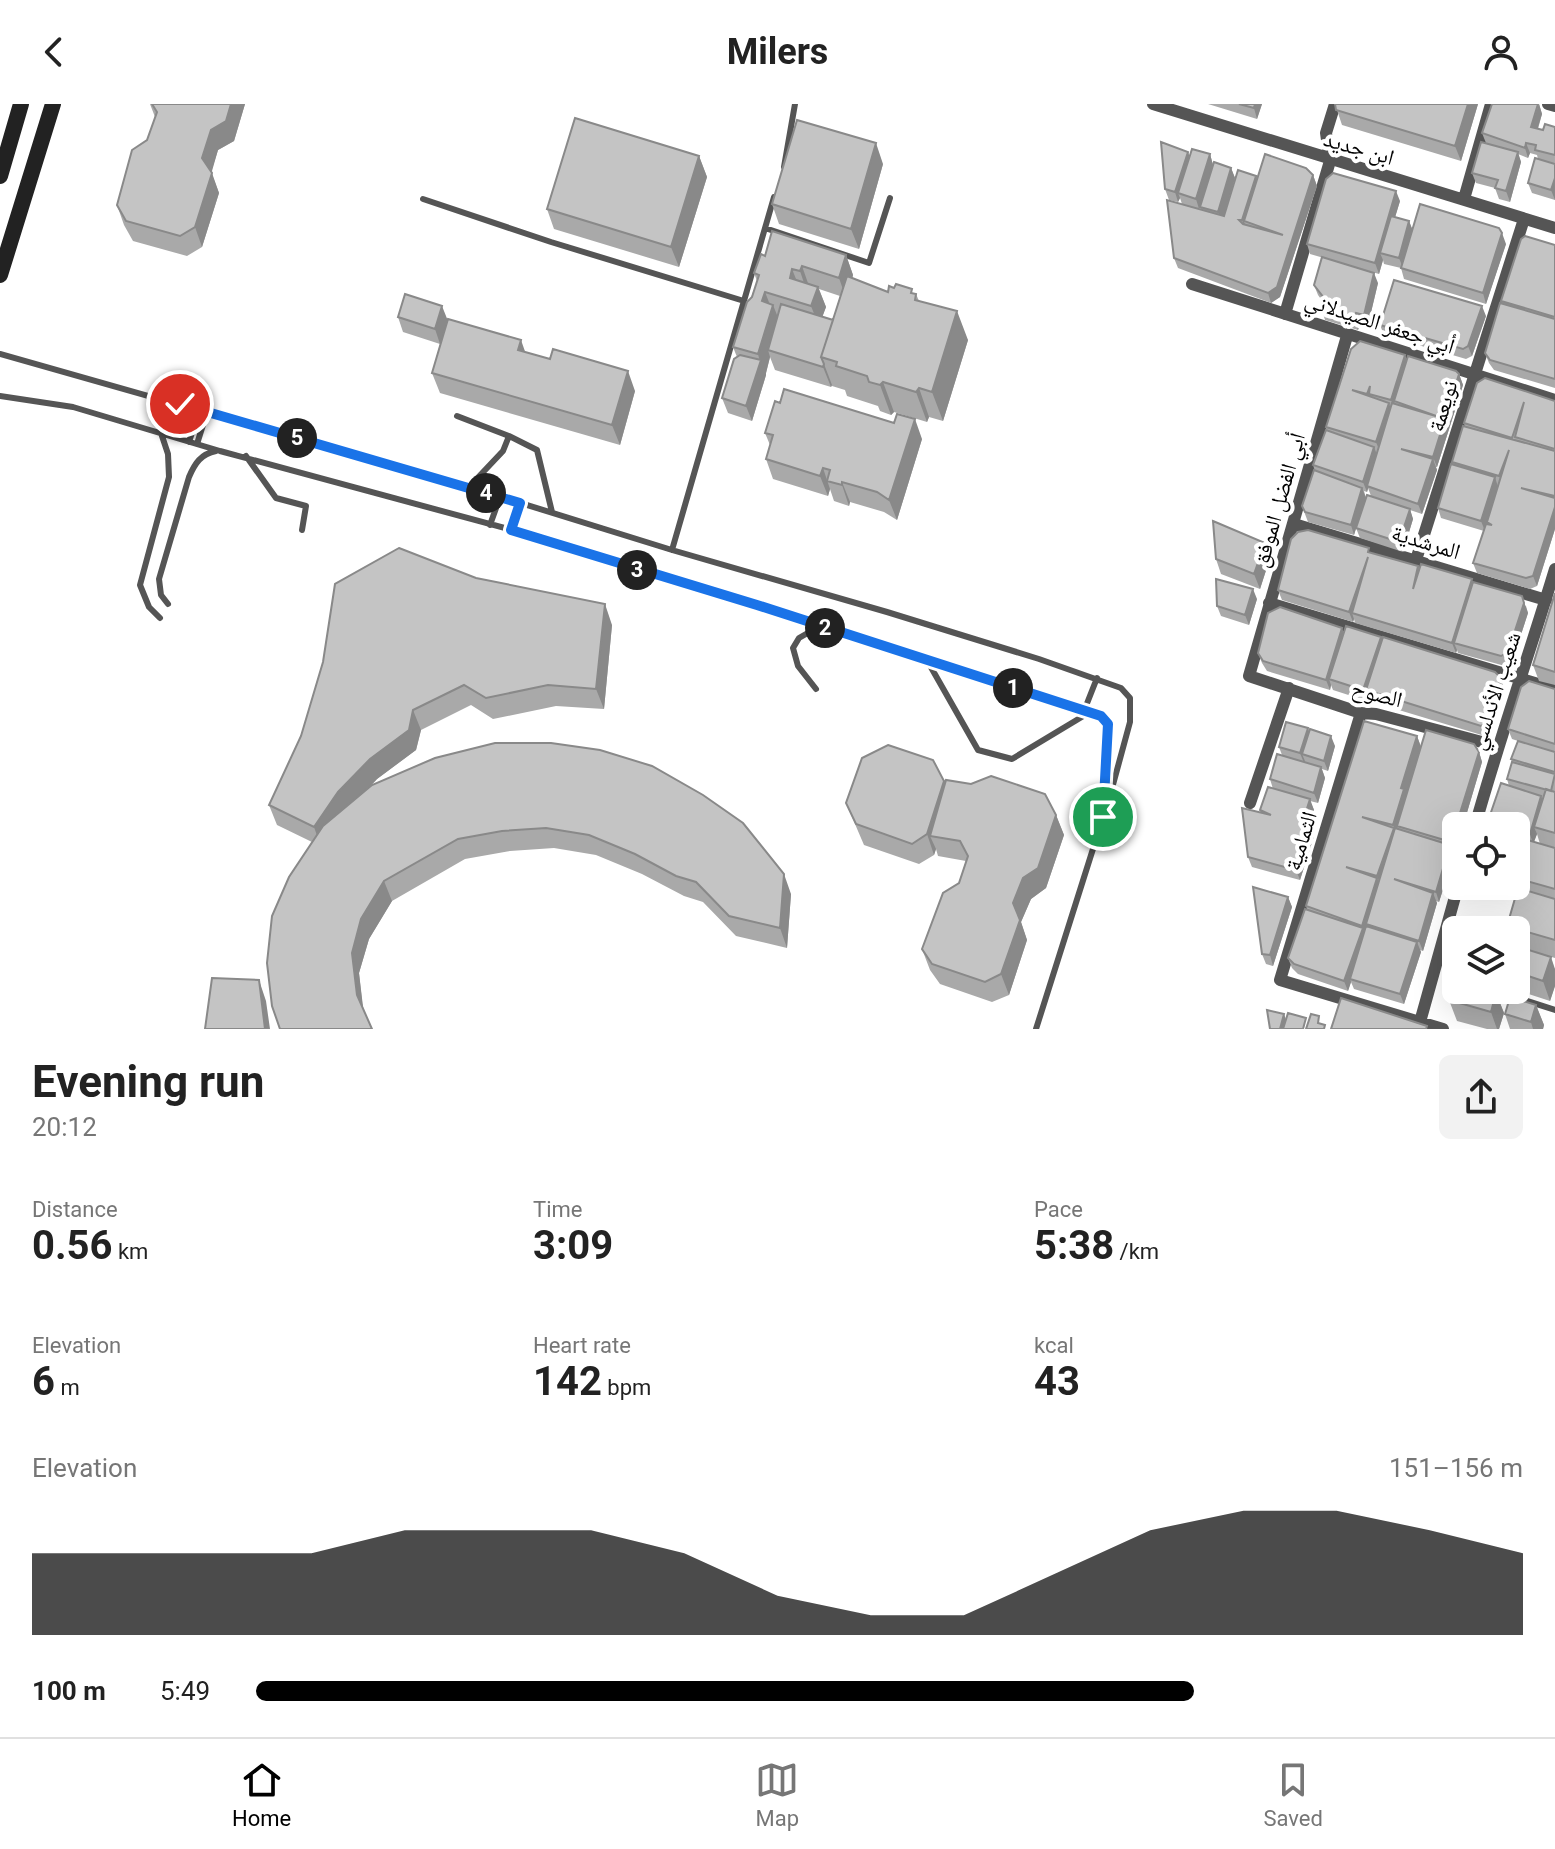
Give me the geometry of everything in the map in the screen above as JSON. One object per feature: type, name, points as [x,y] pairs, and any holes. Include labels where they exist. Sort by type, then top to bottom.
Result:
[{"type":"street","points":[[0,176],[21,104]]},
{"type":"street","points":[[2,265],[53,104]]},
{"type":"street","name":"ابن جديد","points":[[1153,104],[1187,110],[1330,161],[1555,228]]},
{"type":"street","points":[[1285,314],[1330,161],[1326,133],[1335,104]]},
{"type":"street","points":[[1464,199],[1491,104]]},
{"type":"street","points":[[1548,104],[1555,106]]},
{"type":"street","name":"نويعمة","points":[[1416,560],[1524,219]]},
{"type":"street","name":"أبي جعفر الصيدلاني","points":[[1192,284],[1555,400]]},
{"type":"street","name":"أبي الفضل الموفق","points":[[1249,676],[1347,336]]},
{"type":"street","name":"المرشدية","points":[[1294,524],[1546,600]]},
{"type":"street","name":"شعيب الأندلسي","points":[[1479,812],[1497,746],[1555,569]]},
{"type":"street","points":[[1269,603],[1555,689]]},
{"type":"street","name":"الصوح","points":[[1249,676],[1361,713],[1376,714],[1497,746]]},
{"type":"street","points":[[1250,803],[1289,688]]},
{"type":"street","name":"الثمامية","points":[[1361,713],[1280,980],[1420,1022]]},
{"type":"street","points":[[1443,1029],[1420,1022],[1454,900]]},
{"type":"lane","points":[[781,176],[795,104]]},
{"type":"lane","points":[[672,550],[777,189]]},
{"type":"lane","points":[[765,228],[869,263],[890,198]]},
{"type":"lane","points":[[423,199],[744,301]]},
{"type":"lane","points":[[0,354],[469,487],[887,612],[1121,688],[1130,698],[1130,722],[1036,1029]]},
{"type":"lane","points":[[0,396],[73,407],[220,451],[511,530],[1101,716],[1108,724],[1103,817]]},
{"type":"lane","points":[[189,442],[199,410]]},
{"type":"lane","points":[[197,444],[207,412]]},
{"type":"lane","points":[[457,416],[537,450],[552,512]]},
{"type":"lane","points":[[160,618],[149,607],[140,585],[169,477],[168,454],[161,433]]},
{"type":"lane","points":[[469,487],[503,451],[509,436]]},
{"type":"lane","points":[[168,604],[161,595],[159,579],[189,477],[195,464],[206,453],[220,451]]},
{"type":"lane","points":[[246,456],[276,498],[306,506],[302,530]]},
{"type":"lane","points":[[490,525],[500,497]]},
{"type":"lane","points":[[511,530],[520,503]]},
{"type":"lane","points":[[816,689],[798,666],[793,648],[799,638],[820,626]]},
{"type":"lane","points":[[928,662],[978,750],[1012,759],[1087,712],[1097,678]]},
{"type":"lane","points":[[1530,1002],[1555,1010]]},
{"type":"building","points":[[152,104],[231,104],[226,121],[211,130],[202,158],[212,173],[195,227],[180,236],[126,221],[117,205],[132,150],[147,140],[157,112]]},
{"type":"building","points":[[1335,104],[1468,104],[1455,146],[1336,110]]},
{"type":"building","points":[[1492,104],[1538,104],[1531,127],[1543,130],[1545,124],[1555,127],[1555,155],[1535,150],[1536,145],[1526,143],[1525,148],[1482,133]]},
{"type":"building","points":[[575,118],[699,156],[671,247],[547,209]]},
{"type":"building","points":[[797,120],[876,143],[851,229],[772,204]]},
{"type":"building","points":[[1161,142],[1188,152],[1175,192],[1165,189]]},
{"type":"building","points":[[1481,142],[1518,152],[1506,191],[1495,188],[1498,180],[1472,173]]},
{"type":"building","points":[[1192,149],[1210,154],[1196,199],[1178,193]]},
{"type":"building","points":[[1265,154],[1306,168],[1313,175],[1277,287],[1268,293],[1174,258],[1167,200],[1224,216],[1238,170],[1256,176],[1242,220],[1239,220],[1243,224],[1283,235],[1244,221]]},
{"type":"building","points":[[1535,158],[1555,164],[1551,190],[1528,183]]},
{"type":"building","points":[[1214,162],[1231,168],[1218,212],[1200,207]]},
{"type":"building","points":[[1333,173],[1396,191],[1375,263],[1307,244],[1326,179]]},
{"type":"building","points":[[1420,204],[1499,228],[1502,233],[1483,293],[1401,268]]},
{"type":"building","points":[[1391,216],[1409,221],[1399,258],[1380,253]]},
{"type":"building","points":[[772,231],[846,255],[839,278],[802,266],[800,271],[792,269],[790,278],[818,287],[811,306],[765,292],[762,301],[773,305],[758,354],[733,347],[759,275],[754,273],[761,254],[765,256]]},
{"type":"building","points":[[1525,236],[1555,245],[1555,317],[1501,301],[1521,239]]},
{"type":"building","points":[[1322,257],[1374,273],[1364,315],[1356,313],[1354,319],[1322,310],[1324,298],[1314,285]]},
{"type":"building","points":[[847,276],[888,292],[889,286],[894,288],[896,284],[912,289],[911,293],[916,294],[915,300],[957,311],[932,392],[919,388],[916,392],[883,382],[880,385],[869,382],[867,376],[836,366],[837,362],[821,357]]},
{"type":"building","points":[[1394,280],[1482,306],[1468,346],[1463,349],[1380,325]]},
{"type":"building","points":[[405,294],[442,306],[435,329],[398,317]]},
{"type":"building","points":[[1500,303],[1555,319],[1555,379],[1490,360],[1485,353]]},
{"type":"building","points":[[781,304],[833,320],[821,357],[823,367],[768,350]]},
{"type":"building","points":[[448,319],[521,340],[518,350],[550,359],[553,349],[628,371],[612,425],[432,373]]},
{"type":"building","points":[[1360,341],[1405,355],[1391,400],[1369,394],[1370,386],[1367,394],[1352,390],[1389,403],[1376,442],[1326,427],[1351,349]]},
{"type":"building","points":[[740,355],[761,360],[746,406],[722,398],[734,359]]},
{"type":"building","points":[[1408,356],[1459,374],[1433,457],[1401,449],[1433,459],[1418,504],[1367,486],[1392,403],[1439,417],[1394,401]]},
{"type":"building","points":[[1485,378],[1555,401],[1555,449],[1515,437],[1524,402],[1512,438],[1464,423],[1477,383]]},
{"type":"building","points":[[784,389],[894,423],[897,414],[915,419],[889,500],[877,492],[827,481],[830,470],[823,468],[820,476],[766,459],[773,435],[765,433],[775,401],[780,403]]},
{"type":"building","points":[[1463,426],[1555,451],[1555,496],[1521,488],[1555,498],[1555,507],[1533,576],[1526,578],[1473,563],[1486,524],[1492,525],[1487,522],[1509,450],[1499,476],[1452,462]]},
{"type":"building","points":[[1326,430],[1374,447],[1363,482],[1313,465]]},
{"type":"building","points":[[1451,464],[1495,477],[1481,521],[1438,508]]},
{"type":"building","points":[[1314,470],[1362,488],[1351,525],[1305,512],[1302,506]]},
{"type":"building","points":[[1367,495],[1410,509],[1399,542],[1356,528]]},
{"type":"building","points":[[1213,521],[1265,543],[1254,574],[1216,559]]},
{"type":"building","points":[[1308,530],[1418,566],[1413,589],[1421,564],[1472,579],[1452,643],[1352,613],[1368,557],[1349,612],[1278,590],[1291,539],[1298,532]]},
{"type":"building","points":[[399,548],[476,578],[605,604],[596,689],[548,685],[486,698],[464,685],[413,710],[409,730],[370,759],[338,792],[314,827],[269,805],[301,736],[323,662],[335,584]]},
{"type":"building","points":[[1216,579],[1253,589],[1245,615],[1217,606]]},
{"type":"building","points":[[1473,582],[1522,596],[1524,603],[1508,652],[1501,656],[1454,643]]},
{"type":"building","points":[[1555,593],[1555,672],[1533,665]]},
{"type":"building","points":[[1280,607],[1342,628],[1326,680],[1263,661],[1258,653],[1268,613]]},
{"type":"building","points":[[1346,626],[1381,637],[1363,690],[1329,679]]},
{"type":"building","points":[[1383,637],[1495,672],[1501,678],[1487,722],[1481,726],[1366,690]]},
{"type":"building","points":[[1529,681],[1555,689],[1555,744],[1508,729],[1521,687]]},
{"type":"building","points":[[1364,721],[1417,736],[1393,825],[1362,817],[1394,828],[1377,876],[1346,867],[1377,878],[1362,926],[1306,906]]},
{"type":"building","points":[[1286,722],[1308,728],[1300,753],[1279,747]]},
{"type":"building","points":[[1310,729],[1331,736],[1324,761],[1302,754]]},
{"type":"building","points":[[1426,730],[1474,744],[1479,752],[1460,812],[1442,812],[1442,839],[1397,826]]},
{"type":"building","points":[[1518,741],[1555,752],[1555,772],[1511,759]]},
{"type":"building","points":[[495,743],[551,743],[600,750],[652,766],[703,795],[743,823],[784,874],[780,928],[729,916],[696,882],[676,876],[635,854],[589,835],[546,828],[502,831],[458,839],[384,881],[361,919],[352,953],[357,995],[372,1029],[280,1029],[272,1006],[267,963],[272,916],[289,877],[323,826],[372,785],[435,758]]},
{"type":"building","points":[[888,745],[933,760],[944,781],[927,834],[912,844],[856,824],[846,803],[862,758]]},
{"type":"building","points":[[1277,754],[1321,767],[1314,793],[1270,779]]},
{"type":"building","points":[[1512,762],[1555,774],[1551,791],[1507,779]]},
{"type":"building","points":[[991,776],[1045,794],[1056,815],[1038,868],[1023,878],[1013,903],[1020,920],[1001,974],[985,982],[932,964],[922,949],[943,893],[959,883],[968,856],[960,841],[930,836],[946,780],[971,784]]},
{"type":"building","points":[[1501,783],[1541,796],[1530,834],[1530,812],[1491,812]]},
{"type":"building","points":[[1268,787],[1310,799],[1302,824],[1311,826],[1296,870],[1248,857],[1242,808],[1271,815],[1260,810]]},
{"type":"building","points":[[1546,789],[1555,792],[1555,833],[1534,827]]},
{"type":"building","points":[[1395,828],[1442,843],[1442,872],[1436,892],[1394,879],[1433,893],[1419,941],[1366,924]]},
{"type":"building","points":[[1530,841],[1555,848],[1555,889],[1530,882]]},
{"type":"building","points":[[1253,887],[1288,897],[1270,955],[1262,954]]},
{"type":"building","points":[[1530,892],[1555,899],[1555,940],[1530,933],[1530,916],[1510,916],[1515,900],[1530,900]]},
{"type":"building","points":[[1305,909],[1363,928],[1344,981],[1294,964],[1288,958]]},
{"type":"building","points":[[1366,926],[1417,942],[1400,994],[1350,979]]},
{"type":"building","points":[[1530,950],[1551,957],[1543,981],[1530,977]]},
{"type":"building","points":[[212,978],[259,980],[265,1029],[205,1029]]},
{"type":"building","points":[[1341,998],[1427,1026],[1426,1029],[1331,1029]]},
{"type":"building","points":[[1463,1004],[1493,1004],[1491,1012]]},
{"type":"building","points":[[1508,1004],[1536,1005],[1531,1022],[1505,1014]]},
{"type":"building","points":[[1267,1010],[1284,1014],[1280,1029],[1270,1029]]},
{"type":"building","points":[[1288,1013],[1306,1018],[1303,1029],[1283,1029]]},
{"type":"building","points":[[1311,1014],[1319,1016],[1318,1023],[1325,1025],[1324,1029],[1306,1029]]},
{"type":"route","points":[[180,404],[520,503],[511,530],[757,605],[1101,716],[1108,724],[1103,817]]}]
